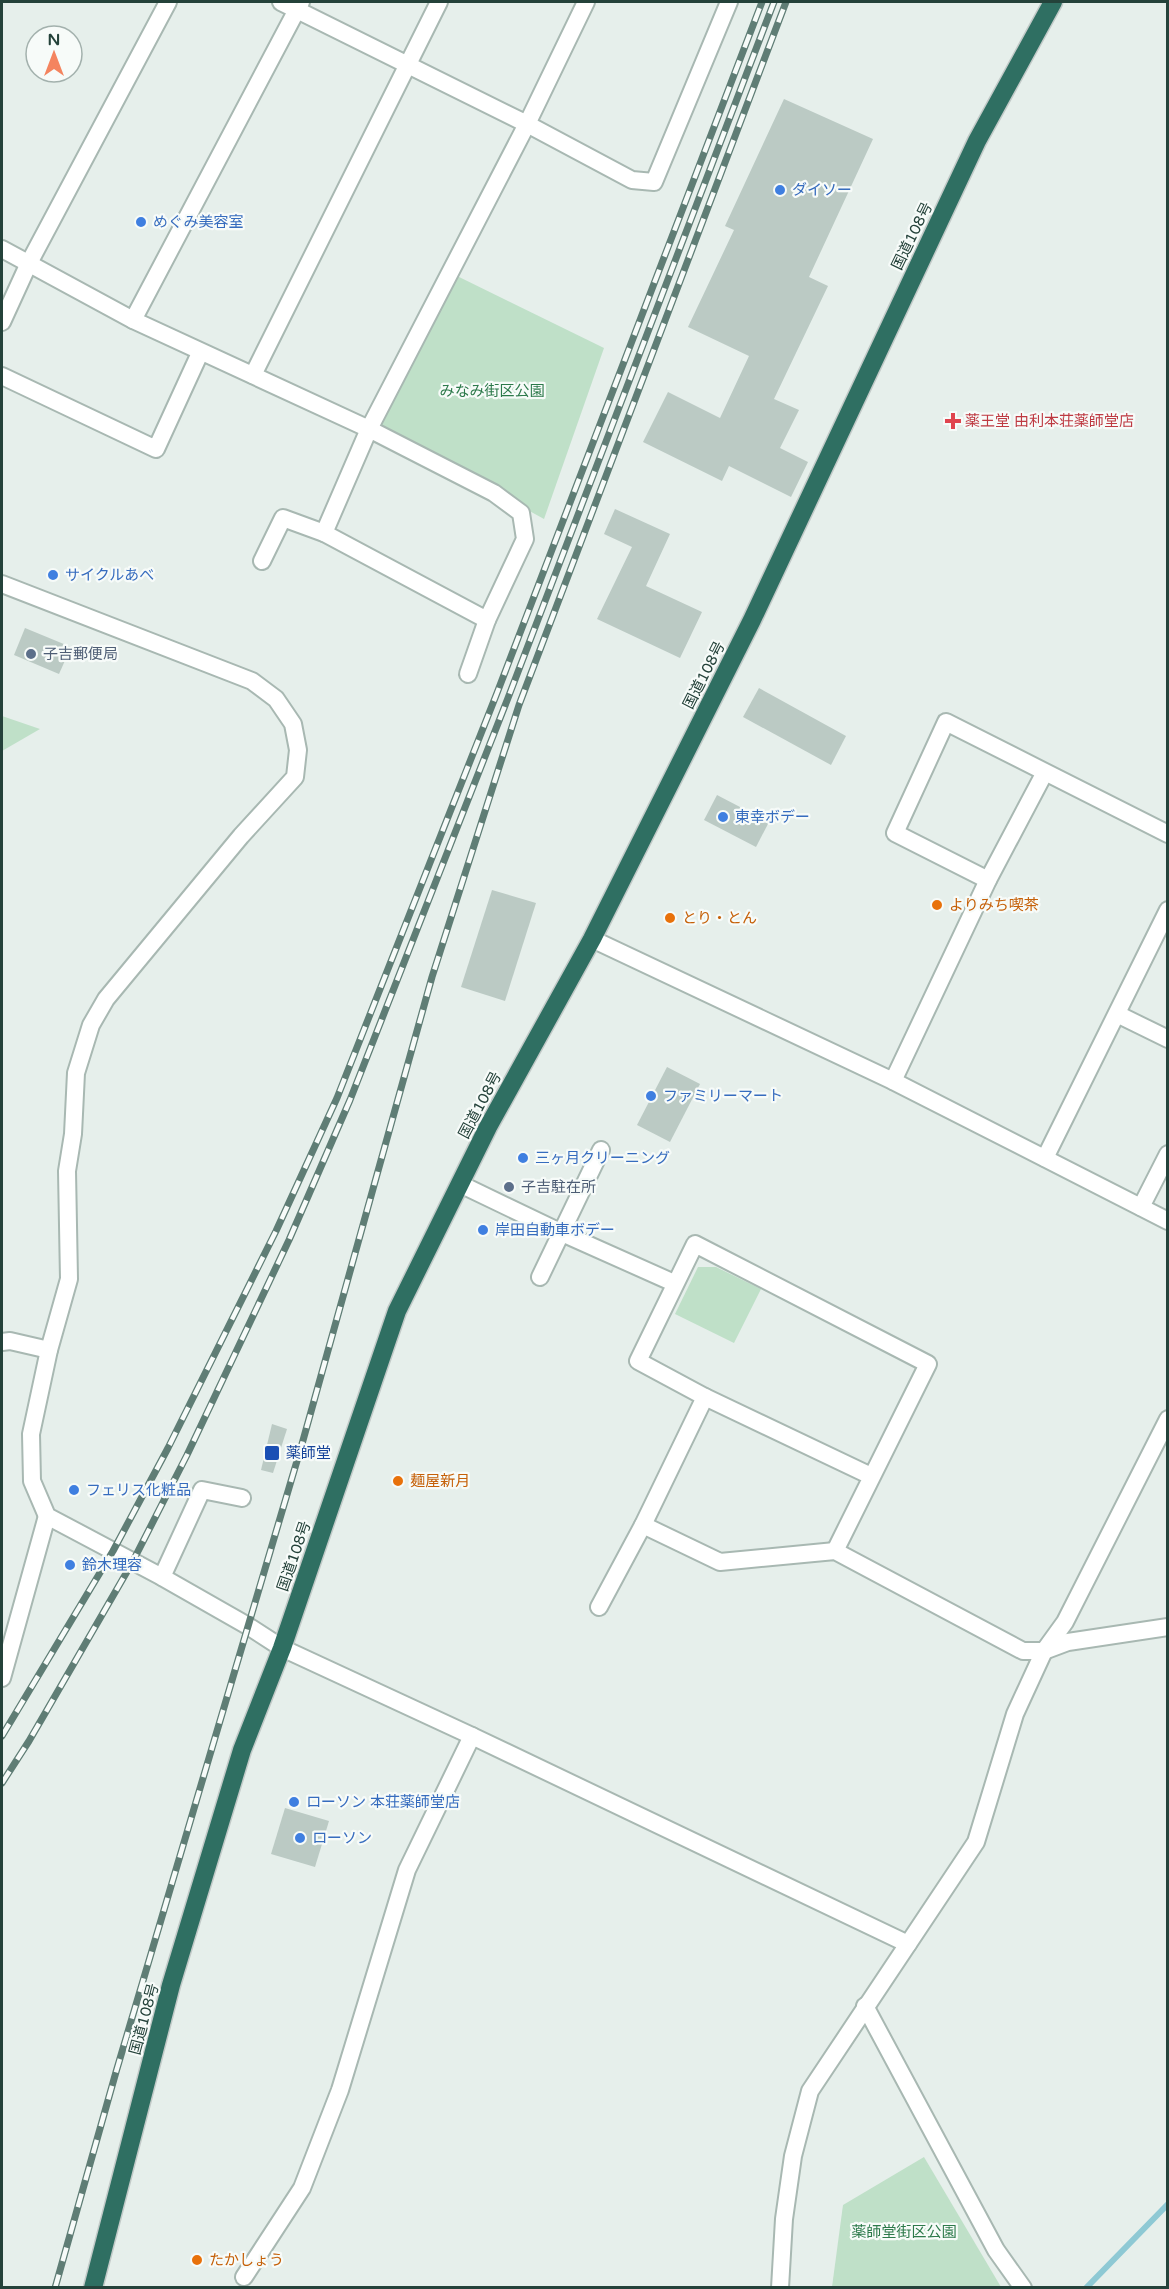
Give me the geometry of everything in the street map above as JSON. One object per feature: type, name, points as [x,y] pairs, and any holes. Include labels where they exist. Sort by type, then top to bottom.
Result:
[{"type":"highway","name":"国道108号","points":[[93,2288],[174,1974],[242,1749],[282,1648],[398,1311],[488,1126],[592,939],[752,620],[977,141],[1053,2]]},
{"type":"street","points":[[2,322],[29,263],[168,2]]},
{"type":"street","points":[[281,2],[299,6],[632,180],[654,182],[729,2]]},
{"type":"street","points":[[253,375],[439,2]]},
{"type":"street","points":[[324,533],[369,429],[527,124],[586,2]]},
{"type":"street","points":[[133,320],[299,6]]},
{"type":"street","points":[[2,249],[133,320],[200,353],[369,429],[494,493],[521,513],[525,539],[487,620],[468,674]]},
{"type":"street","points":[[2,376],[156,449],[200,353]]},
{"type":"street","points":[[262,561],[283,518],[324,533],[487,620]]},
{"type":"street","points":[[2,584],[252,681],[276,699],[282,707],[293,724],[298,750],[295,777],[241,837],[106,999],[91,1025],[76,1073],[73,1134],[67,1171],[69,1279],[49,1350],[31,1434],[32,1481],[47,1516],[2,1678]]},
{"type":"street","points":[[988,880],[895,832],[946,722],[1044,774],[1167,834]]},
{"type":"street","points":[[893,1081],[988,880],[1044,774]]},
{"type":"street","points":[[1045,1158],[1167,910]]},
{"type":"street","points":[[592,939],[893,1081],[1167,1221]]},
{"type":"street","points":[[1117,1014],[1167,1039]]},
{"type":"street","points":[[540,1277],[601,1150]]},
{"type":"street","points":[[1141,1207],[1167,1154]]},
{"type":"street","points":[[460,1184],[674,1283]]},
{"type":"street","points":[[835,1551],[928,1364],[695,1244],[638,1361],[705,1397],[871,1476]]},
{"type":"street","points":[[2,1342],[10,1341],[49,1350]]},
{"type":"street","points":[[599,1607],[643,1525],[705,1397]]},
{"type":"street","points":[[780,2288],[784,2219],[793,2156],[810,2091],[976,1842],[1015,1714],[1044,1651],[1065,1622],[1167,1419]]},
{"type":"street","points":[[162,1577],[202,1490],[242,1498]]},
{"type":"street","points":[[47,1516],[162,1577],[282,1648],[908,1944]]},
{"type":"street","points":[[643,1525],[720,1562],[835,1551],[1023,1651],[1044,1651],[1068,1642],[1167,1627]]},
{"type":"street","points":[[244,2277],[302,2188],[340,2090],[407,1870],[472,1736]]},
{"type":"street","points":[[865,2006],[996,2250],[1023,2288]]},
{"type":"green space","name":"みなみ街区公園","points":[[453,274],[604,348],[544,519],[377,427]]},
{"type":"green space","points":[[2,716],[40,729],[2,751]]},
{"type":"green space","points":[[698,1267],[716,1267],[761,1289],[734,1343],[675,1314]]},
{"type":"green space","name":"薬師堂街区公園","points":[[924,2157],[1001,2287],[832,2287],[843,2205]]},
{"type":"building","points":[[784,99],[873,139],[809,277],[828,286],[774,399],[799,410],[780,448],[808,462],[791,497],[729,466],[722,481],[643,442],[668,392],[720,418],[749,356],[688,327],[734,230],[725,226]]},
{"type":"building","points":[[615,509],[670,534],[646,586],[702,612],[680,658],[597,619],[632,547],[604,534]]},
{"type":"building","points":[[25,628],[71,647],[59,674],[14,655]]},
{"type":"building","points":[[759,688],[846,736],[831,765],[743,717]]},
{"type":"building","points":[[717,795],[769,822],[756,847],[704,820]]},
{"type":"building","points":[[492,890],[536,903],[505,1001],[461,987]]},
{"type":"building","points":[[667,1067],[700,1084],[670,1142],[637,1125]]},
{"type":"building","points":[[272,1424],[287,1429],[273,1473],[261,1470]]},
{"type":"building","name":"ローソン","points":[[285,1808],[329,1821],[315,1867],[271,1854]]},
{"type":"waterway","points":[[1086,2288],[1168,2204]]},
{"type":"railway","points":[[2,1736],[113,1551],[168,1448],[276,1231],[337,1098],[497,693],[762,2]]},
{"type":"railway","points":[[2,1783],[29,1741],[132,1563],[187,1455],[289,1240],[350,1100],[508,698],[774,2]]},
{"type":"railway","points":[[55,2288],[116,2072],[302,1444],[432,977],[519,705],[786,2]]},
{"type":"place","name":"ダイソー","points":[[780,190]]},
{"type":"place","name":"めぐみ美容室","points":[[141,222]]},
{"type":"place","name":"薬王堂 由利本荘薬師堂店","points":[[953,421]]},
{"type":"place","name":"サイクルあべ","points":[[53,575]]},
{"type":"place","name":"子吉郵便局","points":[[31,654]]},
{"type":"place","name":"東幸ボデー","points":[[723,817]]},
{"type":"place","name":"よりみち喫茶","points":[[937,905]]},
{"type":"place","name":"とり・とん","points":[[670,918]]},
{"type":"place","name":"ファミリーマート","points":[[651,1096]]},
{"type":"place","name":"三ヶ月クリーニング","points":[[523,1158]]},
{"type":"place","name":"子吉駐在所","points":[[509,1187]]},
{"type":"place","name":"岸田自動車ボデー","points":[[483,1230]]},
{"type":"place","name":"薬師堂","points":[[272,1453]]},
{"type":"place","name":"麺屋新月","points":[[398,1481]]},
{"type":"place","name":"フェリス化粧品","points":[[74,1490]]},
{"type":"place","name":"鈴木理容","points":[[70,1565]]},
{"type":"place","name":"ローソン 本荘薬師堂店","points":[[294,1802]]},
{"type":"place","name":"ローソン","points":[[300,1838]]},
{"type":"place","name":"たかしょう","points":[[197,2260]]}]
